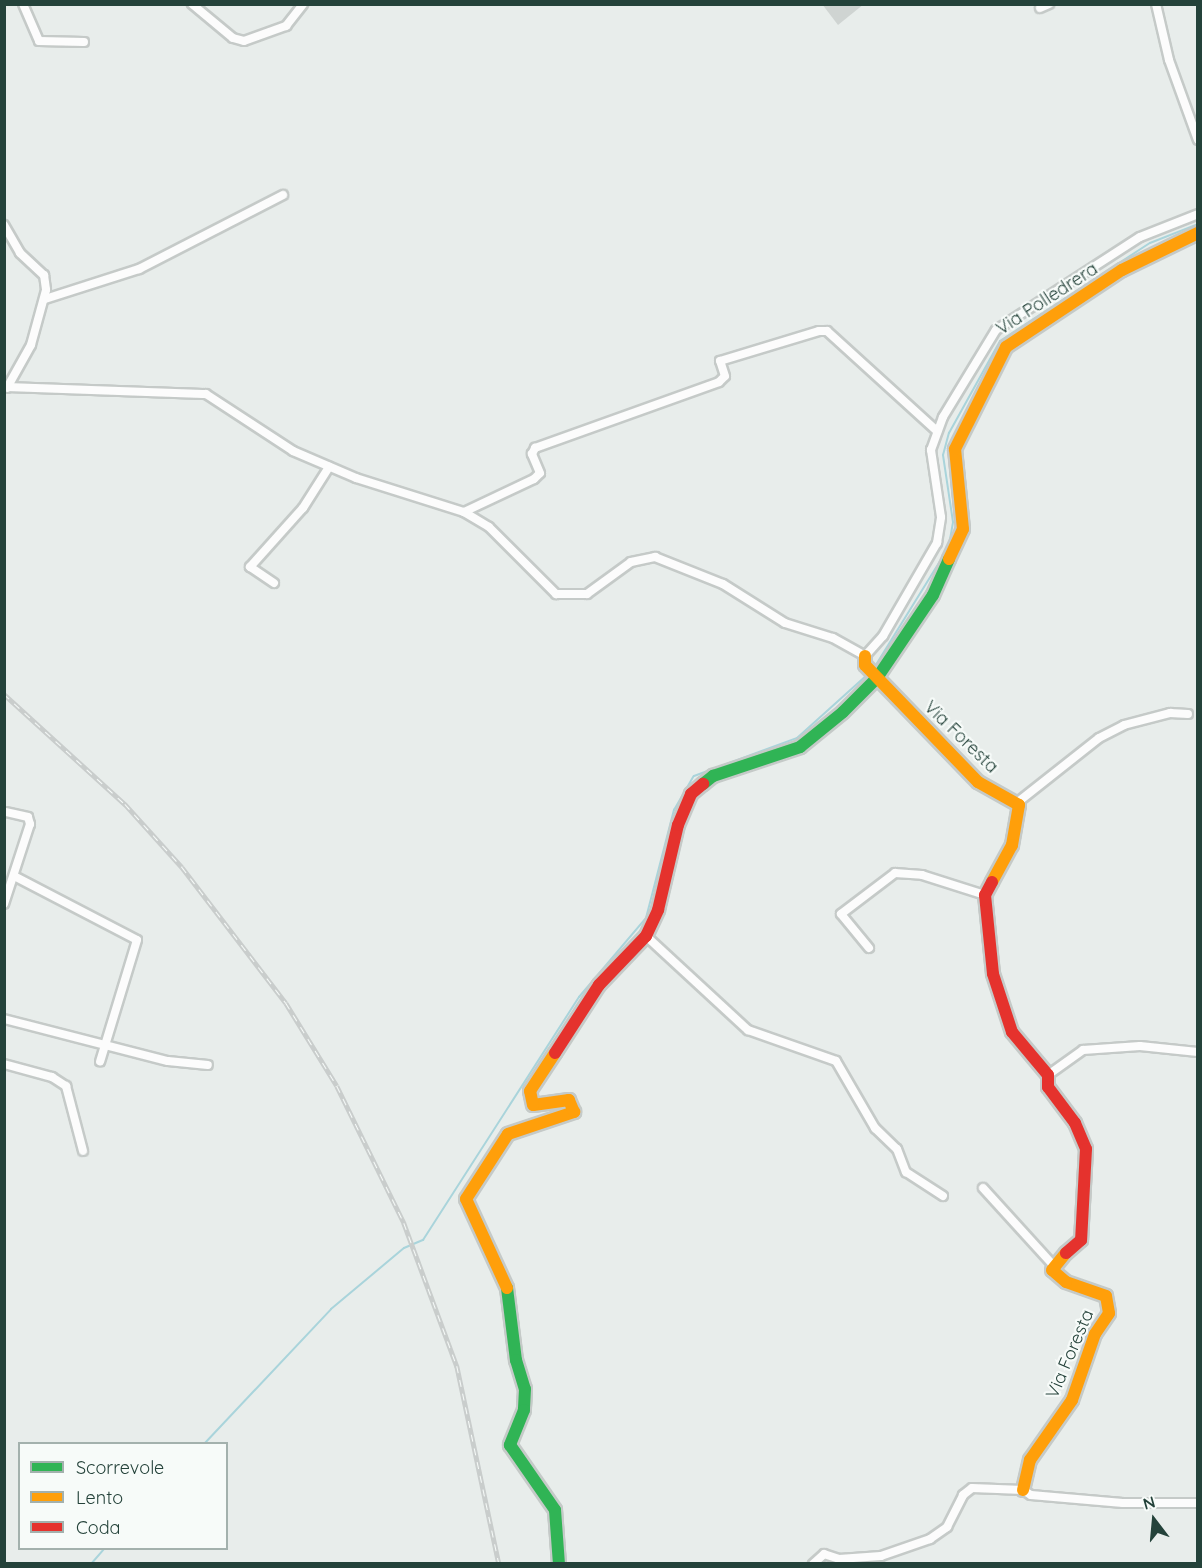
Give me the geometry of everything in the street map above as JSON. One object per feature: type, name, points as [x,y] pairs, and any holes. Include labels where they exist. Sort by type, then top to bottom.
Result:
[{"type":"street","points":[[23,4],[39,41],[84,42]]},
{"type":"street","points":[[192,4],[233,38],[244,41],[286,26],[303,4]]},
{"type":"street","points":[[1040,8],[1049,4]]},
{"type":"street","points":[[1156,4],[1168,60],[1197,140]]},
{"type":"street","points":[[45,299],[139,269],[283,195]]},
{"type":"street","name":"Via Polledrera","points":[[865,661],[913,587],[942,529],[932,464],[937,431],[996,330],[1140,237],[1197,214]]},
{"type":"street","points":[[4,225],[20,253],[44,275],[45,299],[31,345],[6,387],[206,394],[293,451],[329,467],[464,512],[489,527],[555,594],[587,594],[631,562],[655,557],[723,584],[785,623],[832,638],[865,661]]},
{"type":"street","points":[[559,1563],[555,1510],[510,1445],[524,1410],[525,1389],[516,1360],[507,1285],[466,1199],[508,1134],[574,1112],[569,1100],[532,1106],[530,1091],[599,985],[646,936],[658,910],[682,812],[695,789],[713,776],[800,747],[875,677],[950,563],[963,529],[955,449],[999,356],[1016,336],[1102,282],[1197,233]]},
{"type":"street","points":[[464,512],[534,479],[540,473],[532,454],[535,448],[719,382],[725,376],[720,361],[819,331],[827,331],[937,431]]},
{"type":"street","points":[[274,583],[249,567],[303,508],[329,467]]},
{"type":"street","name":"Via Foresta","points":[[865,661],[875,677],[978,782],[1018,802]]},
{"type":"street","points":[[982,1188],[1053,1265],[1081,1240],[1086,1149],[1075,1123],[1048,1086],[1048,1074],[1012,1032],[993,974],[985,895],[1012,845],[1018,802],[1099,738],[1124,725],[1170,712],[1188,714]]},
{"type":"street","points":[[4,904],[16,877],[30,824],[28,817],[7,812]]},
{"type":"street","points":[[869,948],[841,914],[895,873],[922,875],[985,895]]},
{"type":"street","points":[[16,877],[137,940],[100,1062]]},
{"type":"street","points":[[646,936],[748,1030],[836,1061],[875,1128],[897,1149],[906,1172],[943,1196]]},
{"type":"street","points":[[4,1019],[168,1061],[208,1065]]},
{"type":"street","points":[[1048,1074],[1083,1050],[1140,1046],[1197,1052]]},
{"type":"street","points":[[4,1064],[52,1077],[66,1086],[83,1151]]},
{"type":"street","name":"Via Foresta","points":[[1023,1490],[1030,1460],[1072,1400],[1095,1334],[1109,1313],[1106,1296],[1066,1282],[1053,1272],[1053,1265]]},
{"type":"street","points":[[813,1563],[824,1554],[838,1559],[908,1550],[947,1527],[967,1491],[1023,1490],[1031,1495],[1123,1503],[1197,1503]]},
{"type":"building","points":[[822,4],[864,4],[838,25]]},
{"type":"waterway","points":[[949,545],[953,522],[943,455],[949,433],[1000,341],[1150,243],[1198,224]]},
{"type":"waterway","points":[[874,668],[947,550]]},
{"type":"waterway","points":[[206,1442],[331,1309],[404,1248],[423,1240],[579,997],[646,918],[674,810],[694,776],[797,738],[868,674]]},
{"type":"waterway","points":[[91,1564],[103,1550]]},
{"type":"railway","points":[[4,694],[125,804],[182,867],[286,1003],[337,1086],[404,1223],[457,1366],[499,1564]]},
{"type":"traffic: fast","points":[[703,784],[713,776],[800,747],[843,712],[877,678],[933,595],[949,559]]},
{"type":"traffic: fast","points":[[507,1288],[516,1360],[525,1389],[524,1410],[510,1445],[555,1510],[559,1564]]},
{"type":"traffic: slow","points":[[949,559],[963,529],[955,449],[1006,347],[1122,270],[1198,233]]},
{"type":"traffic: slow","points":[[865,656],[865,665],[978,782],[1019,805],[1012,845],[992,882]]},
{"type":"traffic: slow","points":[[507,1288],[466,1199],[508,1134],[574,1112],[569,1100],[533,1105],[530,1091],[555,1053]]},
{"type":"traffic: slow","points":[[1023,1490],[1030,1460],[1072,1400],[1095,1334],[1109,1313],[1106,1296],[1066,1282],[1052,1270],[1066,1253]]},
{"type":"traffic: jam","points":[[555,1053],[599,985],[646,936],[658,910],[678,825],[691,794],[703,784]]},
{"type":"traffic: jam","points":[[992,882],[985,895],[993,974],[1012,1032],[1048,1075],[1048,1087],[1075,1123],[1086,1149],[1081,1240],[1066,1253]]}]
